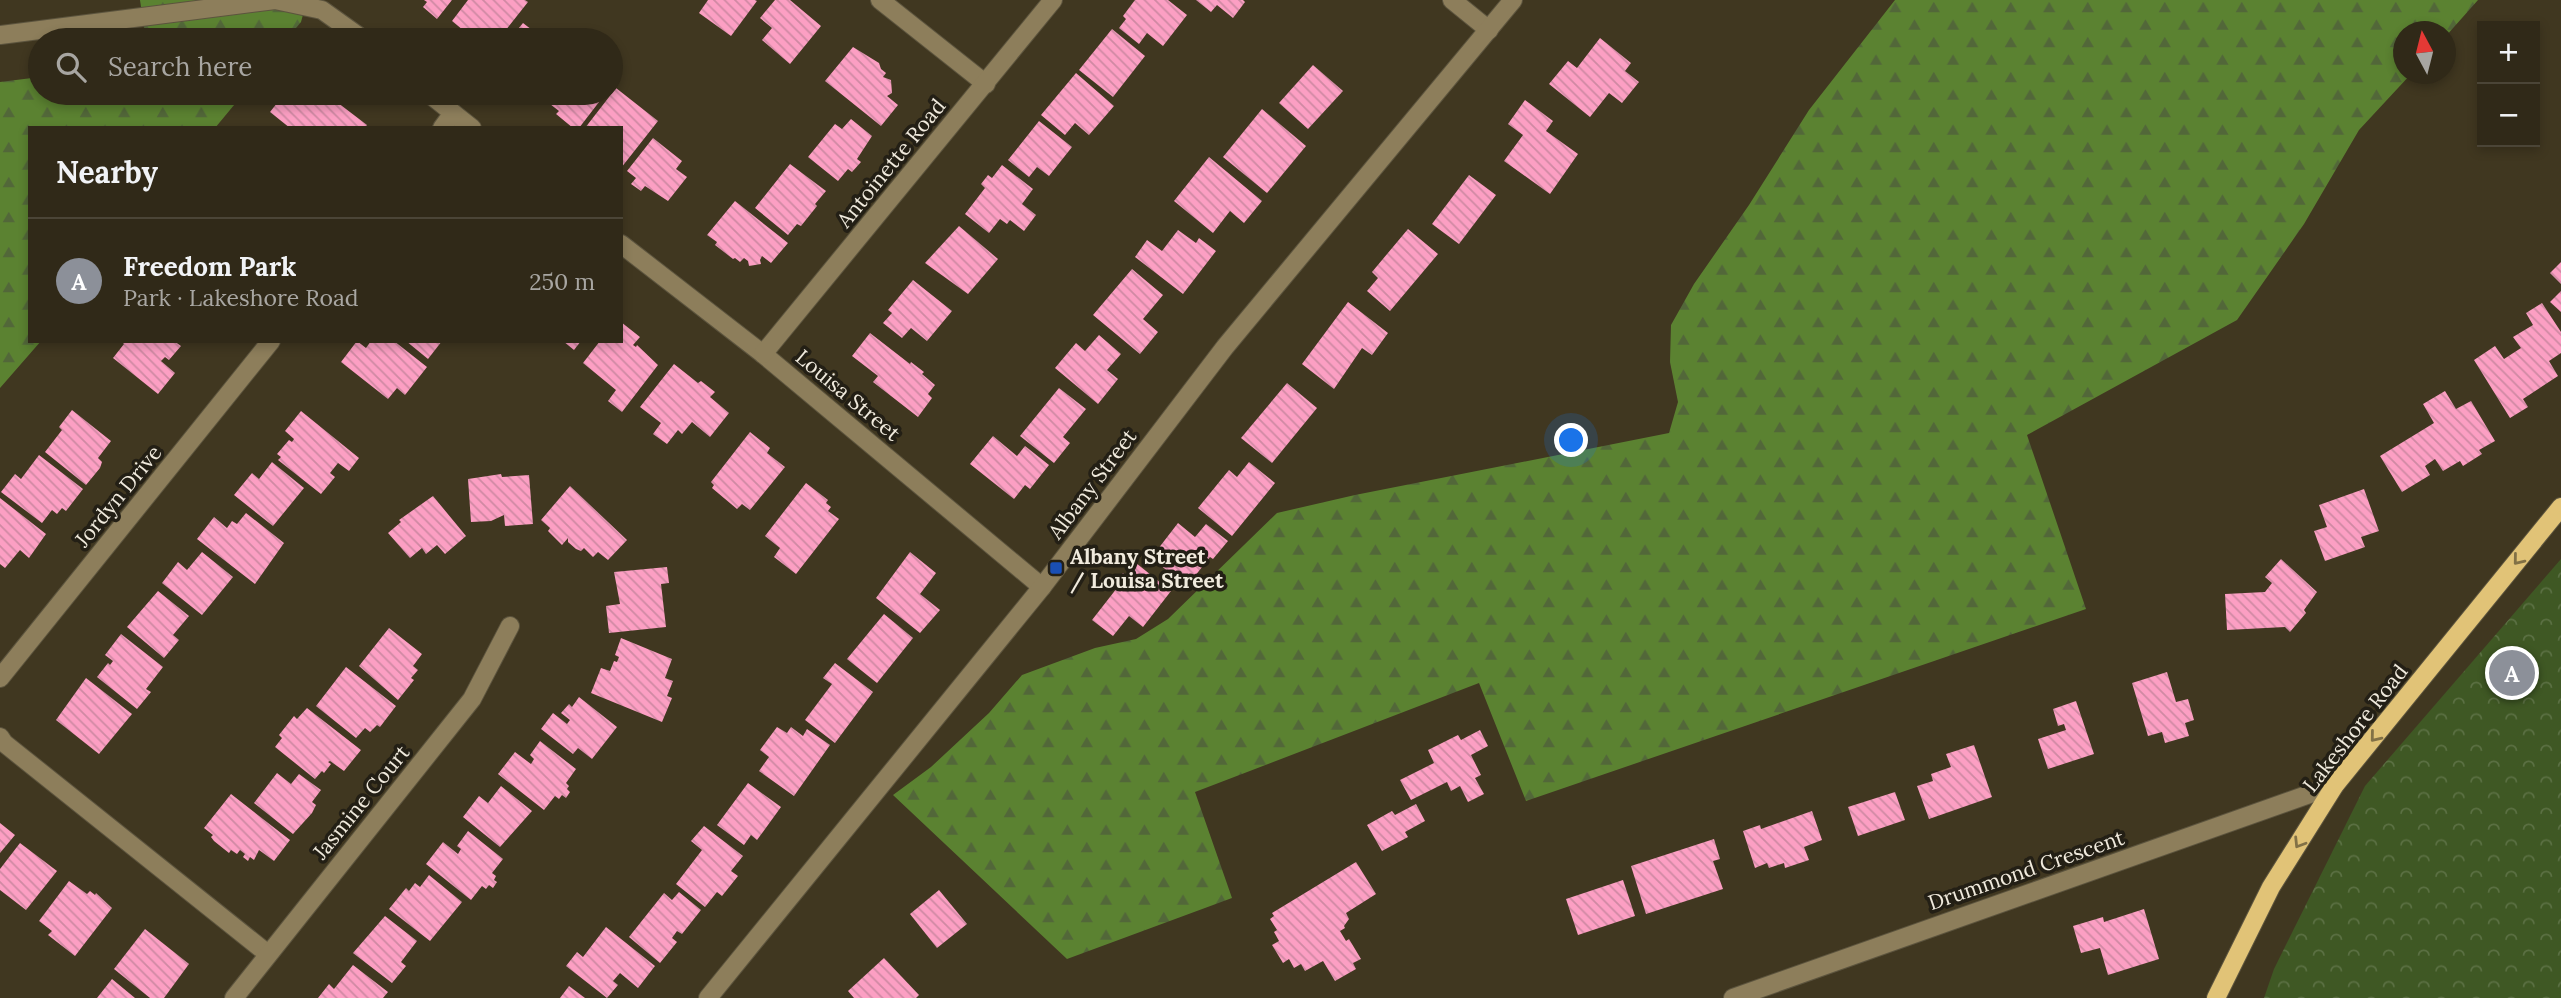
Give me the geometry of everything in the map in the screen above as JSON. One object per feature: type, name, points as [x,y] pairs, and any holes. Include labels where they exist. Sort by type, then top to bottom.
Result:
[{"type":"main road","name":"Lakeshore Road","points":[[2216,998],[2272,887],[2335,785],[2561,507]]},
{"type":"street","points":[[55,28],[275,0],[322,10],[347,28]]},
{"type":"street","points":[[880,0],[986,84]]},
{"type":"street","name":"Antoinette Road","points":[[763,354],[1053,0]]},
{"type":"street","points":[[1452,0],[1489,30]]},
{"type":"street","name":"Albany Street","points":[[715,995],[1042,587],[1225,347],[1513,0]]},
{"type":"street","points":[[0,35],[28,31]]},
{"type":"street","points":[[443,105],[469,126]]},
{"type":"street","points":[[443,126],[453,113]]},
{"type":"street","name":"Louisa Street","points":[[623,246],[763,354],[1042,587]]},
{"type":"street","name":"Jordyn Drive","points":[[0,678],[269,343]]},
{"type":"street","name":"Jasmine Court","points":[[234,998],[472,699],[510,626]]},
{"type":"street","points":[[0,737],[4,744],[268,954]]},
{"type":"street","name":"Drummond Crescent","points":[[1732,998],[2335,785]]},
{"type":"green space","points":[[140,0],[307,0],[301,22],[296,28],[144,28]]},
{"type":"green space","points":[[1895,0],[2478,0],[2456,25],[2456,21],[2393,21],[2393,84],[2402,84],[2359,130],[2304,224],[2237,320],[2027,435],[2086,609],[1526,801],[1479,683],[1195,792],[1232,898],[1067,959],[893,795],[931,767],[989,713],[1022,675],[1095,648],[1136,639],[1168,619],[1277,513],[1669,433],[1678,402],[1670,362],[1671,325],[1694,284],[1749,205],[1809,110]]},
{"type":"green space","points":[[28,78],[28,105],[234,105],[217,126],[28,126],[28,343],[39,343],[0,388],[0,82]]},
{"type":"green space","points":[[2561,559],[2561,998],[2264,998],[2274,969],[2365,786]]},
{"type":"building","points":[[424,0],[452,0],[437,19],[423,7],[427,2]]},
{"type":"building","points":[[468,0],[528,2],[507,28],[460,28],[452,21]]},
{"type":"building","points":[[708,0],[757,1],[731,36],[699,13]]},
{"type":"building","points":[[775,0],[790,0],[821,26],[790,64],[762,40],[772,28],[760,18]]},
{"type":"building","points":[[1135,0],[1168,0],[1187,15],[1163,46],[1147,33],[1139,44],[1119,28],[1126,19],[1123,16]]},
{"type":"building","points":[[1196,0],[1245,2],[1233,18],[1217,5],[1211,12]]},
{"type":"building","points":[[1112,29],[1145,56],[1113,97],[1079,70]]},
{"type":"building","points":[[1600,38],[1631,63],[1625,71],[1639,82],[1622,103],[1609,93],[1590,117],[1549,84],[1568,61],[1577,68]]},
{"type":"building","points":[[853,47],[879,63],[886,73],[883,77],[891,80],[892,93],[887,96],[898,105],[881,126],[825,81]]},
{"type":"building","points":[[1313,65],[1343,91],[1308,129],[1279,103]]},
{"type":"building","points":[[1076,73],[1114,106],[1089,135],[1075,123],[1065,135],[1041,115]]},
{"type":"building","points":[[623,94],[658,121],[623,165],[623,126],[587,126],[603,105],[623,105]]},
{"type":"building","points":[[1525,100],[1553,121],[1546,131],[1578,154],[1550,194],[1504,161],[1523,135],[1508,124]]},
{"type":"building","points":[[276,105],[341,105],[367,125],[288,126],[270,112]]},
{"type":"building","points":[[551,105],[597,105],[581,126],[571,126],[556,114],[559,111]]},
{"type":"building","points":[[1262,109],[1306,146],[1267,193],[1223,157]]},
{"type":"building","points":[[851,119],[872,136],[857,159],[861,162],[852,172],[848,169],[838,181],[808,157],[835,124],[842,129]]},
{"type":"building","points":[[1039,121],[1072,147],[1049,176],[1037,167],[1029,177],[1008,160]]},
{"type":"building","points":[[653,138],[682,161],[676,169],[687,177],[668,201],[645,186],[641,191],[631,184],[636,178],[627,171]]},
{"type":"building","points":[[1209,157],[1262,201],[1244,223],[1230,211],[1213,233],[1174,201]]},
{"type":"building","points":[[790,164],[826,191],[801,226],[797,224],[788,235],[755,208]]},
{"type":"building","points":[[1002,165],[1033,189],[1022,204],[1036,215],[1024,231],[1010,220],[1007,224],[1000,219],[989,233],[965,214],[985,188],[981,184],[988,175],[992,178]]},
{"type":"building","points":[[1469,175],[1496,195],[1459,244],[1432,224]]},
{"type":"building","points":[[735,201],[788,243],[771,263],[762,256],[761,264],[749,266],[744,258],[740,262],[733,259],[707,235]]},
{"type":"building","points":[[959,226],[998,259],[968,294],[925,263]]},
{"type":"building","points":[[1408,229],[1438,254],[1390,311],[1367,291],[1378,278],[1372,272]]},
{"type":"building","points":[[1178,230],[1196,243],[1199,238],[1216,251],[1183,294],[1135,257],[1147,240],[1162,251]]},
{"type":"building","points":[[2561,262],[2561,284],[2550,273]]},
{"type":"building","points":[[1132,269],[1163,295],[1143,319],[1158,332],[1140,354],[1093,315]]},
{"type":"building","points":[[913,280],[952,311],[927,341],[911,328],[902,338],[883,323],[892,313],[888,310]]},
{"type":"building","points":[[2561,291],[2561,312],[2550,302]]},
{"type":"building","points":[[1348,302],[1388,333],[1372,355],[1362,348],[1334,389],[1302,364]]},
{"type":"building","points":[[2542,303],[2561,332],[2561,353],[2549,361],[2558,376],[2523,399],[2528,407],[2510,418],[2474,360],[2495,346],[2504,359],[2521,348],[2513,337],[2533,325],[2526,313]]},
{"type":"building","points":[[623,324],[640,337],[633,345],[637,345],[658,365],[622,412],[608,401],[616,390],[583,363],[598,343],[623,343]]},
{"type":"building","points":[[870,333],[924,372],[922,374],[935,385],[928,394],[932,398],[918,417],[873,382],[878,376],[852,356]]},
{"type":"building","points":[[1099,335],[1121,354],[1107,370],[1118,379],[1098,404],[1055,368],[1076,343],[1085,351]]},
{"type":"building","points":[[177,343],[181,346],[169,360],[165,357],[161,361],[175,373],[158,394],[113,358],[124,344]]},
{"type":"building","points":[[355,343],[366,348],[370,343],[397,343],[427,367],[405,395],[397,388],[388,399],[341,362]]},
{"type":"building","points":[[408,343],[440,343],[428,359]]},
{"type":"building","points":[[565,343],[579,343],[574,350]]},
{"type":"building","points":[[674,364],[698,383],[701,381],[715,392],[710,397],[729,413],[710,437],[692,422],[682,434],[678,430],[667,444],[653,434],[661,423],[640,407]]},
{"type":"building","points":[[1287,383],[1317,408],[1272,463],[1241,438]]},
{"type":"building","points":[[1059,388],[1086,409],[1063,437],[1070,443],[1054,463],[1020,436]]},
{"type":"building","points":[[2445,391],[2456,409],[2471,401],[2495,441],[2479,450],[2482,454],[2463,466],[2460,461],[2443,471],[2435,459],[2425,466],[2430,475],[2402,492],[2380,456],[2434,423],[2423,404]]},
{"type":"building","points":[[72,410],[111,441],[98,458],[102,462],[100,468],[86,485],[45,452],[62,430],[59,427]]},
{"type":"building","points":[[301,411],[359,458],[349,471],[338,463],[330,473],[335,477],[321,494],[278,460],[281,457],[277,454],[289,440],[292,442],[294,439],[285,431]]},
{"type":"building","points":[[750,432],[770,448],[767,453],[785,467],[750,510],[742,504],[737,509],[712,488],[714,485],[711,482]]},
{"type":"building","points":[[993,436],[1017,456],[1025,446],[1049,465],[1030,489],[1025,485],[1014,499],[970,464]]},
{"type":"building","points":[[39,455],[83,489],[66,511],[62,508],[57,514],[52,510],[42,523],[1,492],[15,474],[21,479]]},
{"type":"building","points":[[272,462],[304,488],[273,526],[234,495],[252,473],[259,479]]},
{"type":"building","points":[[1249,462],[1275,483],[1232,536],[1198,508],[1229,470],[1237,477]]},
{"type":"building","points":[[501,474],[502,477],[529,475],[533,524],[505,526],[504,515],[491,521],[471,522],[468,479]]},
{"type":"building","points":[[806,483],[828,500],[826,503],[831,507],[828,511],[839,519],[796,574],[774,557],[780,548],[765,536]]},
{"type":"building","points":[[570,486],[627,540],[608,560],[598,552],[593,557],[584,548],[581,551],[576,549],[568,542],[568,538],[562,545],[541,520]]},
{"type":"building","points":[[2364,489],[2379,531],[2361,537],[2365,547],[2325,561],[2314,531],[2327,527],[2319,505]]},
{"type":"building","points":[[433,496],[466,536],[445,554],[437,545],[426,554],[422,548],[410,558],[388,533],[401,522],[399,520]]},
{"type":"building","points":[[0,498],[46,534],[29,558],[20,550],[5,568],[0,564]]},
{"type":"building","points":[[246,513],[284,543],[255,584],[197,539],[214,517],[227,528],[232,521],[237,524]]},
{"type":"building","points":[[1178,523],[1195,537],[1206,524],[1228,541],[1213,559],[1210,557],[1187,586],[1151,558]]},
{"type":"building","points":[[202,552],[233,577],[202,615],[162,583],[178,562],[187,570]]},
{"type":"building","points":[[910,552],[936,573],[920,594],[940,610],[920,633],[876,598]]},
{"type":"building","points":[[2281,559],[2317,592],[2304,610],[2306,613],[2290,632],[2285,627],[2227,630],[2225,594],[2265,592],[2272,583],[2265,577]]},
{"type":"building","points":[[1136,563],[1171,591],[1143,627],[1129,616],[1113,636],[1092,620],[1117,588],[1113,585],[1123,573],[1126,576]]},
{"type":"building","points":[[667,567],[669,583],[661,584],[666,627],[609,633],[606,606],[620,604],[614,572]]},
{"type":"building","points":[[158,591],[189,616],[173,635],[179,640],[164,658],[127,627]]},
{"type":"building","points":[[884,614],[913,638],[877,683],[847,659]]},
{"type":"building","points":[[389,628],[422,654],[413,666],[418,670],[411,678],[414,680],[398,700],[359,666]]},
{"type":"building","points":[[121,634],[163,667],[146,689],[151,692],[137,709],[97,677],[108,663],[110,665],[113,661],[105,655]]},
{"type":"building","points":[[621,638],[672,659],[665,678],[673,681],[667,696],[672,698],[662,722],[591,693],[601,668],[610,671],[614,661],[617,662],[619,657],[615,655]]},
{"type":"building","points":[[835,663],[873,692],[835,743],[805,720],[832,684],[823,678]]},
{"type":"building","points":[[346,667],[396,706],[380,727],[377,725],[370,732],[365,728],[356,738],[316,706]]},
{"type":"building","points":[[2167,672],[2176,702],[2188,699],[2194,720],[2185,723],[2189,736],[2165,743],[2162,732],[2148,736],[2132,683]]},
{"type":"building","points":[[86,678],[132,714],[99,754],[56,720]]},
{"type":"building","points":[[579,697],[617,727],[592,759],[578,748],[573,754],[541,729],[553,713],[567,724],[570,720],[561,713],[569,704],[572,707]]},
{"type":"building","points":[[2076,701],[2094,754],[2048,769],[2038,739],[2066,730],[2064,724],[2058,726],[2053,709]]},
{"type":"building","points":[[307,708],[361,750],[344,771],[330,761],[328,762],[331,764],[324,773],[322,771],[315,779],[275,747],[282,738],[279,735],[294,716],[297,719]]},
{"type":"building","points":[[777,727],[787,733],[791,727],[803,736],[807,729],[830,745],[794,796],[759,771],[769,757],[760,750]]},
{"type":"building","points":[[1480,730],[1488,746],[1471,755],[1481,775],[1475,778],[1484,794],[1468,802],[1460,786],[1451,791],[1447,782],[1411,800],[1400,780],[1434,763],[1428,750],[1458,735],[1461,740]]},
{"type":"building","points":[[540,741],[576,769],[566,783],[570,792],[566,798],[562,795],[559,799],[555,796],[544,810],[498,774],[515,752],[531,764],[534,759],[530,755]]},
{"type":"building","points":[[1974,745],[1992,797],[1929,819],[1917,786],[1933,781],[1931,774],[1951,767],[1946,754]]},
{"type":"building","points":[[277,773],[291,784],[299,774],[321,790],[312,802],[316,805],[312,813],[293,834],[254,803]]},
{"type":"building","points":[[748,783],[781,807],[757,840],[751,835],[744,845],[717,825]]},
{"type":"building","points":[[501,786],[532,811],[500,847],[463,817],[479,796],[488,803]]},
{"type":"building","points":[[1895,792],[1905,820],[1858,836],[1848,807]]},
{"type":"building","points":[[231,794],[290,840],[274,861],[259,850],[254,860],[250,857],[248,861],[240,850],[237,854],[231,850],[229,853],[214,841],[211,837],[213,835],[204,828]]},
{"type":"building","points":[[1416,804],[1425,821],[1405,832],[1408,837],[1382,851],[1367,825],[1392,811],[1395,815]]},
{"type":"building","points":[[1812,811],[1822,840],[1804,847],[1809,860],[1785,868],[1784,863],[1769,868],[1767,863],[1755,868],[1743,831],[1760,825],[1761,829]]},
{"type":"building","points":[[0,823],[15,835],[0,853]]},
{"type":"building","points":[[704,826],[743,856],[731,871],[738,876],[722,896],[717,892],[705,907],[676,884],[702,850],[691,841]]},
{"type":"building","points":[[468,831],[503,859],[492,873],[497,882],[493,888],[489,885],[486,889],[482,886],[471,900],[426,864],[443,842],[458,854],[461,849],[457,846]]},
{"type":"building","points":[[1714,839],[1720,859],[1713,861],[1723,889],[1646,914],[1631,866]]},
{"type":"building","points":[[20,843],[57,871],[26,910],[0,890],[0,869]]},
{"type":"building","points":[[1356,862],[1376,894],[1346,913],[1349,919],[1345,928],[1340,931],[1346,941],[1349,939],[1361,959],[1353,963],[1356,969],[1335,981],[1323,961],[1305,971],[1301,964],[1294,968],[1289,959],[1283,963],[1272,945],[1279,941],[1274,932],[1277,930],[1270,919],[1274,916],[1272,913]]},
{"type":"building","points":[[429,875],[462,902],[430,941],[389,909],[406,888],[409,891],[415,883],[420,887]]},
{"type":"building","points":[[1623,880],[1635,916],[1578,935],[1566,899]]},
{"type":"building","points":[[69,881],[87,894],[90,891],[95,895],[96,893],[112,908],[75,956],[48,935],[52,931],[39,921]]},
{"type":"building","points":[[939,890],[967,924],[937,948],[910,914]]},
{"type":"building","points":[[679,892],[701,910],[682,934],[677,931],[672,938],[677,942],[660,963],[629,937],[664,893],[672,900]]},
{"type":"building","points":[[2144,909],[2159,959],[2108,975],[2100,948],[2081,953],[2073,926],[2103,917],[2104,922]]},
{"type":"building","points":[[385,916],[417,941],[401,962],[406,966],[392,983],[353,953]]},
{"type":"building","points":[[606,927],[655,966],[638,988],[620,973],[613,981],[618,985],[607,998],[566,966],[577,952],[583,957]]},
{"type":"building","points":[[145,929],[189,964],[164,998],[150,998],[114,969]]},
{"type":"building","points":[[884,958],[919,995],[916,998],[854,998],[848,991]]},
{"type":"building","points":[[353,965],[388,992],[383,998],[318,998],[329,984],[334,989]]},
{"type":"building","points":[[112,979],[135,998],[97,998]]},
{"type":"building","points":[[569,986],[585,998],[560,998]]},
{"type":"place","name":"Albany Street / Louisa Street","points":[[1056,568]]},
{"type":"place","name":"Freedom Park","points":[[2512,673]]}]
